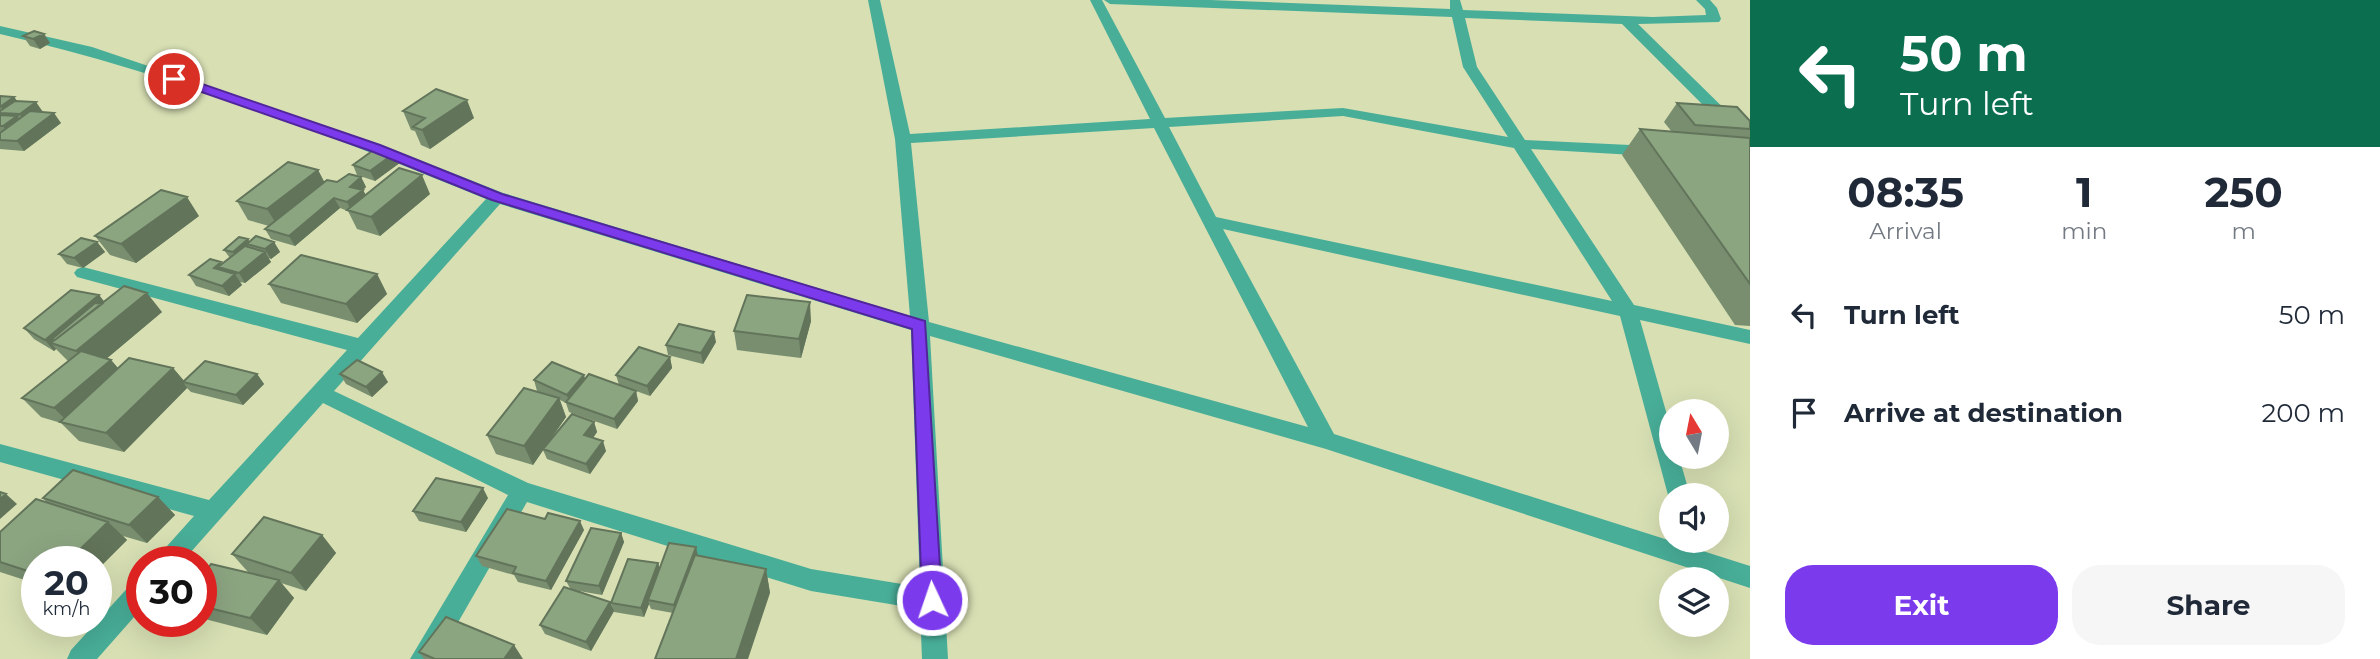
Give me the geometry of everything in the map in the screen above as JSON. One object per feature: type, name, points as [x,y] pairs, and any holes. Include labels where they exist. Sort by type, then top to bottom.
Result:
[{"type":"street","points":[[874,0],[904,139],[920,326],[935,659]]},
{"type":"street","points":[[1096,0],[1326,440]]},
{"type":"street","points":[[1110,0],[1456,7],[1626,20],[1714,19],[1711,8],[1702,0]]},
{"type":"street","points":[[1456,7],[1470,67],[1628,311],[1676,483]]},
{"type":"street","points":[[1626,20],[1750,143]]},
{"type":"street","points":[[0,30],[87,50],[197,86],[376,148],[497,197],[920,326],[1326,440],[1659,540]]},
{"type":"street","points":[[904,139],[1343,112],[1520,145],[1669,152]]},
{"type":"street","points":[[181,546],[497,197]]},
{"type":"street","points":[[1210,221],[1750,337]]},
{"type":"street","points":[[83,273],[361,346]]},
{"type":"street","points":[[320,393],[522,491],[811,580],[932,600]]},
{"type":"street","points":[[0,453],[213,511]]},
{"type":"street","points":[[423,659],[522,491]]},
{"type":"street","points":[[1699,553],[1750,577]]},
{"type":"street","points":[[80,659],[126,608]]},
{"type":"building","points":[[34,31],[44,34],[33,39],[23,36]]},
{"type":"building","points":[[436,89],[467,100],[422,130],[413,127],[425,118],[403,111]]},
{"type":"building","points":[[0,96],[14,97],[0,107]]},
{"type":"building","points":[[15,101],[36,102],[20,114],[0,113]]},
{"type":"building","points":[[1677,103],[1737,107],[1750,121],[1750,129],[1695,125]]},
{"type":"building","points":[[30,111],[54,113],[17,141],[0,140],[0,133]]},
{"type":"building","points":[[0,115],[17,116],[0,126]]},
{"type":"building","points":[[1640,129],[1750,138],[1750,284]]},
{"type":"building","points":[[379,146],[396,152],[370,171],[353,165]]},
{"type":"building","points":[[288,162],[318,170],[267,209],[237,201]]},
{"type":"building","points":[[399,168],[422,175],[371,217],[347,210]]},
{"type":"building","points":[[349,174],[361,177],[350,187],[363,190],[347,202],[334,198],[289,236],[265,229],[327,180],[337,182]]},
{"type":"building","points":[[161,190],[187,197],[121,244],[95,236]]},
{"type":"building","points":[[256,236],[274,242],[265,249],[247,244]]},
{"type":"building","points":[[239,237],[248,239],[233,252],[224,250]]},
{"type":"building","points":[[81,238],[97,242],[74,258],[59,254]]},
{"type":"building","points":[[245,246],[265,252],[239,273],[218,267]]},
{"type":"building","points":[[301,255],[377,274],[346,304],[269,284]]},
{"type":"building","points":[[210,259],[221,262],[214,268],[235,274],[222,286],[189,275]]},
{"type":"building","points":[[124,286],[147,293],[76,351],[51,343]]},
{"type":"building","points":[[71,290],[99,295],[45,340],[24,328]]},
{"type":"building","points":[[747,295],[810,302],[799,339],[734,331]]},
{"type":"building","points":[[95,303],[102,304],[55,340],[52,339]]},
{"type":"building","points":[[679,324],[714,332],[701,353],[666,345]]},
{"type":"building","points":[[639,347],[670,357],[647,386],[616,375]]},
{"type":"building","points":[[81,351],[111,360],[54,408],[22,398]]},
{"type":"building","points":[[129,358],[173,368],[106,433],[60,422]]},
{"type":"building","points":[[357,360],[382,372],[366,387],[340,374]]},
{"type":"building","points":[[205,361],[257,374],[236,395],[183,382]]},
{"type":"building","points":[[552,362],[584,375],[567,395],[534,380]]},
{"type":"building","points":[[589,374],[636,391],[614,419],[566,402]]},
{"type":"building","points":[[524,388],[559,398],[524,446],[487,435]]},
{"type":"building","points":[[572,414],[594,422],[584,435],[603,441],[586,464],[543,449]]},
{"type":"building","points":[[73,470],[158,497],[129,525],[43,498]]},
{"type":"building","points":[[436,478],[483,488],[461,522],[413,511]]},
{"type":"building","points":[[36,499],[108,522],[83,546],[21,546],[21,569],[0,562],[0,532]]},
{"type":"building","points":[[507,509],[545,519],[548,513],[580,521],[546,581],[513,573],[516,567],[476,556]]},
{"type":"building","points":[[264,517],[322,535],[291,573],[232,554]]},
{"type":"building","points":[[591,528],[621,533],[599,586],[566,581]]},
{"type":"building","points":[[669,543],[696,547],[674,605],[648,600]]},
{"type":"building","points":[[695,555],[766,569],[736,659],[655,659]]},
{"type":"building","points":[[628,559],[658,563],[641,608],[611,603]]},
{"type":"building","points":[[217,565],[279,580],[250,618],[217,610]]},
{"type":"building","points":[[564,587],[610,602],[586,642],[540,625]]},
{"type":"building","points":[[446,617],[514,645],[504,659],[435,659],[419,652]]},
{"type":"route","points":[[174,79],[376,148],[497,197],[920,326],[932,600]]}]
